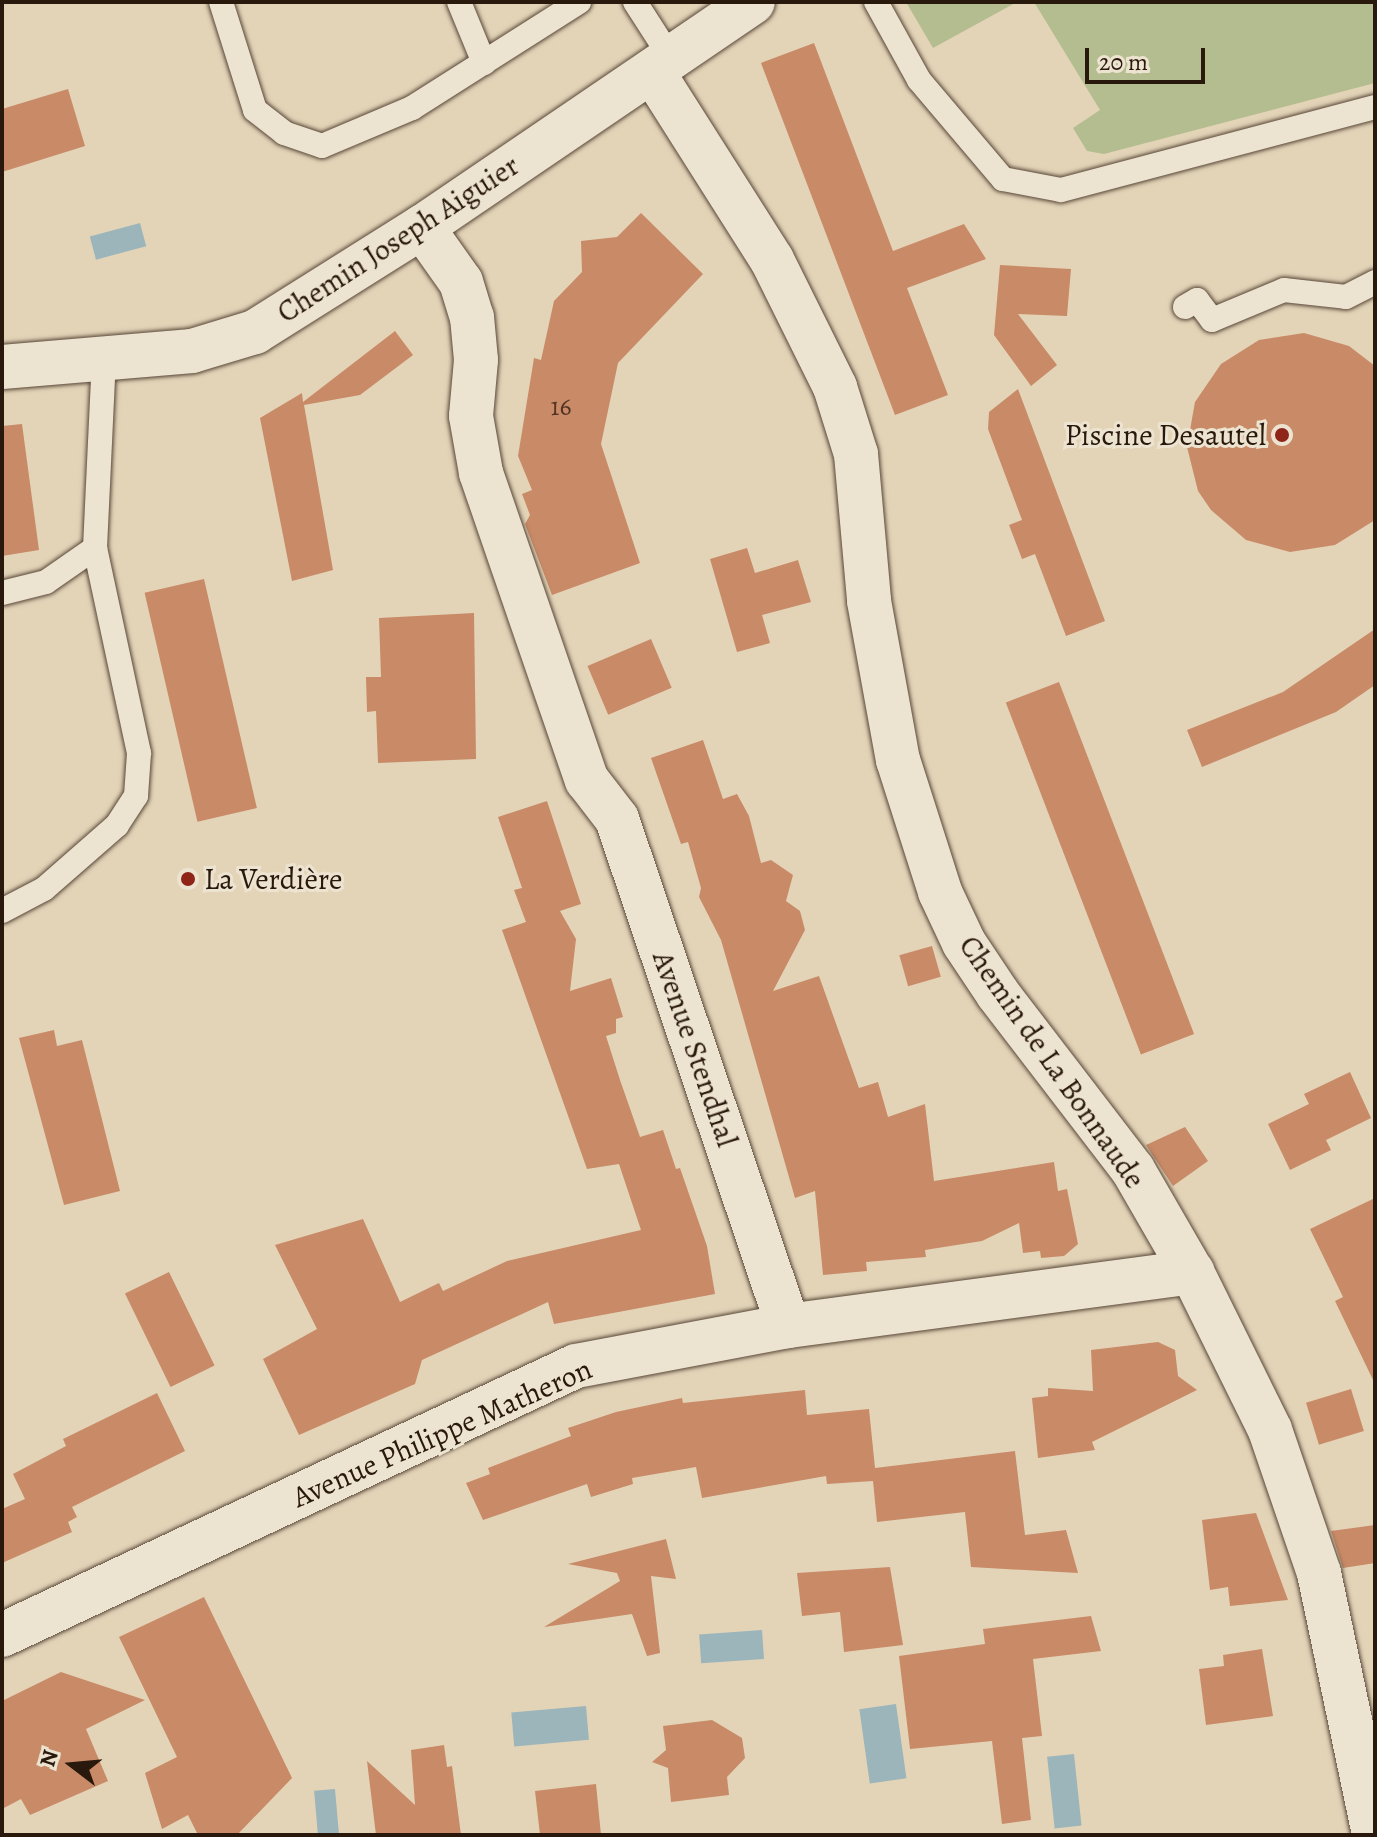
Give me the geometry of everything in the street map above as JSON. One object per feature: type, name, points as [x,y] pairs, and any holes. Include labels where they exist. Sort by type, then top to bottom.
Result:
[{"type":"street","name":"Chemin Joseph Aiguier","points":[[2,367],[192,351],[255,332],[422,227],[753,2]]},
{"type":"street","name":"Chemin de La Bonnaude","points":[[661,65],[772,260],[835,387],[856,454],[869,601],[898,760],[940,892],[964,943],[998,994],[1133,1170],[1192,1272],[1270,1430],[1319,1573],[1374,1835]]},
{"type":"street","name":"Avenue Stendhal","points":[[422,227],[461,282],[468,305],[476,360],[471,416],[481,473],[587,780],[617,819],[788,1326]]},
{"type":"street","name":"Avenue Philippe Matheron","points":[[2,1635],[576,1366],[788,1326],[1192,1272]]},
{"type":"lane","points":[[221,2],[255,110],[284,133],[322,146],[412,108],[579,2]]},
{"type":"lane","points":[[459,2],[484,63]]},
{"type":"lane","points":[[635,2],[661,65]]},
{"type":"lane","points":[[876,2],[919,80],[1003,179],[1061,190],[1375,107]]},
{"type":"lane","points":[[1185,307],[1197,300],[1212,320],[1284,290],[1346,297],[1375,282]]},
{"type":"lane","points":[[2,911],[44,889],[117,825],[136,796],[139,753],[95,548],[104,358]]},
{"type":"lane","points":[[2,593],[46,582],[95,548]]},
{"type":"green space","points":[[906,2],[1017,2],[933,48]]},
{"type":"green space","points":[[1034,2],[1375,2],[1375,83],[1104,154],[1087,151],[1073,128],[1100,110]]},
{"type":"water","points":[[140,223],[146,246],[96,260],[90,236]]},
{"type":"water","points":[[762,1630],[764,1659],[701,1663],[699,1634]]},
{"type":"water","points":[[896,1704],[906,1778],[870,1783],[859,1709]]},
{"type":"water","points":[[586,1706],[589,1740],[514,1746],[511,1713]]},
{"type":"water","points":[[1074,1754],[1082,1826],[1055,1828],[1047,1757]]},
{"type":"water","points":[[335,1789],[339,1835],[318,1835],[314,1791]]},
{"type":"building","points":[[814,43],[893,251],[964,224],[986,259],[907,288],[948,395],[895,415],[761,63]]},
{"type":"building","points":[[68,89],[85,146],[2,172],[2,109]]},
{"type":"building","points":[[641,213],[703,274],[618,363],[601,444],[640,563],[552,595],[525,524],[530,515],[522,494],[532,490],[518,456],[534,358],[541,360],[554,301],[582,272],[581,241],[617,237]]},
{"type":"building","points":[[1000,265],[1071,269],[1067,316],[1018,314],[1057,365],[1031,386],[994,335]]},
{"type":"building","points":[[395,331],[413,355],[360,395],[304,405],[333,570],[292,581],[260,418],[302,393],[303,402]]},
{"type":"building","name":"Piscine Desautel","points":[[1304,333],[1349,346],[1375,366],[1375,520],[1335,545],[1290,552],[1246,540],[1211,510],[1198,491],[1187,447],[1195,402],[1221,364],[1259,340]]},
{"type":"building","points":[[1018,389],[1105,621],[1066,636],[1035,554],[1022,559],[1009,525],[1022,520],[988,429],[989,412]]},
{"type":"building","points":[[22,424],[39,550],[2,556],[2,426]]},
{"type":"building","points":[[747,548],[755,573],[798,560],[811,602],[762,615],[770,643],[737,652],[710,559]]},
{"type":"building","points":[[204,579],[257,808],[197,822],[145,593]]},
{"type":"building","points":[[474,613],[476,759],[378,763],[376,711],[367,712],[366,677],[381,677],[379,618]]},
{"type":"building","points":[[1375,629],[1375,685],[1336,712],[1202,767],[1187,730],[1283,692]]},
{"type":"building","points":[[651,639],[672,688],[608,715],[587,666]]},
{"type":"building","points":[[1059,682],[1194,1034],[1141,1054],[1006,702]]},
{"type":"building","points":[[703,740],[723,799],[737,794],[749,816],[761,863],[771,860],[793,875],[786,901],[800,911],[805,930],[773,991],[819,976],[859,1088],[878,1082],[888,1117],[925,1104],[934,1181],[1054,1162],[1058,1191],[1067,1189],[1078,1244],[1064,1256],[1041,1258],[1040,1251],[1023,1253],[1019,1223],[982,1241],[925,1250],[926,1257],[866,1262],[867,1271],[823,1275],[815,1191],[795,1198],[721,940],[699,897],[701,888],[688,842],[681,844],[651,758]]},
{"type":"building","points":[[547,801],[581,904],[560,911],[576,939],[570,991],[611,978],[623,1017],[616,1019],[616,1033],[606,1036],[620,1080],[640,1137],[663,1130],[676,1169],[680,1168],[707,1246],[715,1294],[554,1324],[548,1302],[422,1360],[415,1384],[299,1435],[263,1359],[317,1329],[275,1245],[363,1219],[400,1302],[439,1283],[443,1291],[507,1261],[641,1230],[619,1164],[587,1169],[502,930],[526,922],[514,890],[522,888],[498,817]]},
{"type":"building","points":[[932,946],[941,977],[908,986],[899,955]]},
{"type":"building","points":[[54,1030],[57,1046],[82,1040],[120,1191],[64,1205],[19,1038]]},
{"type":"building","points":[[1350,1072],[1371,1118],[1326,1140],[1331,1150],[1290,1170],[1268,1124],[1309,1104],[1304,1094]]},
{"type":"building","points":[[1185,1127],[1208,1161],[1173,1186],[1146,1145]]},
{"type":"building","points":[[1375,1198],[1375,1384],[1335,1301],[1343,1297],[1310,1229]]},
{"type":"building","points":[[169,1272],[215,1365],[171,1387],[125,1293]]},
{"type":"building","points":[[1158,1342],[1175,1350],[1178,1376],[1197,1390],[1092,1442],[1095,1450],[1038,1458],[1032,1398],[1048,1396],[1048,1388],[1093,1391],[1091,1350]]},
{"type":"building","points":[[1351,1389],[1364,1431],[1319,1445],[1306,1403]]},
{"type":"building","points":[[805,1390],[807,1415],[869,1409],[875,1468],[1015,1451],[1025,1535],[1066,1530],[1078,1573],[971,1567],[965,1512],[877,1522],[873,1481],[827,1484],[826,1476],[702,1498],[696,1467],[632,1478],[633,1484],[591,1497],[587,1484],[483,1520],[466,1483],[490,1474],[488,1468],[571,1436],[568,1428],[616,1412],[682,1398],[683,1403]]},
{"type":"building","points":[[157,1393],[185,1451],[72,1507],[77,1517],[68,1522],[72,1532],[2,1563],[2,1509],[25,1499],[13,1474],[66,1446],[63,1439]]},
{"type":"building","points":[[1256,1513],[1288,1600],[1230,1606],[1228,1587],[1210,1590],[1202,1520]]},
{"type":"building","points":[[1375,1525],[1375,1563],[1343,1568],[1331,1531]]},
{"type":"building","points":[[666,1539],[676,1579],[651,1576],[660,1653],[647,1656],[632,1614],[544,1627],[620,1581],[617,1573],[568,1564]]},
{"type":"building","points":[[890,1567],[903,1645],[844,1652],[840,1612],[802,1616],[797,1573]]},
{"type":"building","points":[[204,1597],[292,1778],[237,1835],[198,1835],[188,1815],[162,1829],[145,1773],[177,1757],[119,1637]]},
{"type":"building","points":[[1091,1616],[1101,1651],[1033,1659],[1042,1736],[1022,1738],[1031,1820],[1002,1824],[992,1741],[910,1749],[899,1656],[985,1644],[983,1629]]},
{"type":"building","points":[[1262,1649],[1273,1716],[1206,1725],[1199,1669],[1224,1666],[1223,1655]]},
{"type":"building","points":[[61,1672],[145,1700],[86,1729],[108,1781],[30,1815],[21,1799],[2,1809],[2,1701]]},
{"type":"building","points":[[712,1720],[742,1738],[745,1758],[727,1777],[729,1795],[671,1802],[668,1768],[652,1762],[666,1750],[663,1726]]},
{"type":"building","points":[[444,1745],[447,1767],[452,1766],[461,1835],[376,1835],[367,1761],[415,1805],[411,1750]]},
{"type":"building","points":[[596,1784],[601,1835],[540,1835],[535,1791]]},
{"type":"place","name":"Piscine Desautel","points":[[1282,435]]},
{"type":"place","name":"La Verdière","points":[[188,879]]}]
